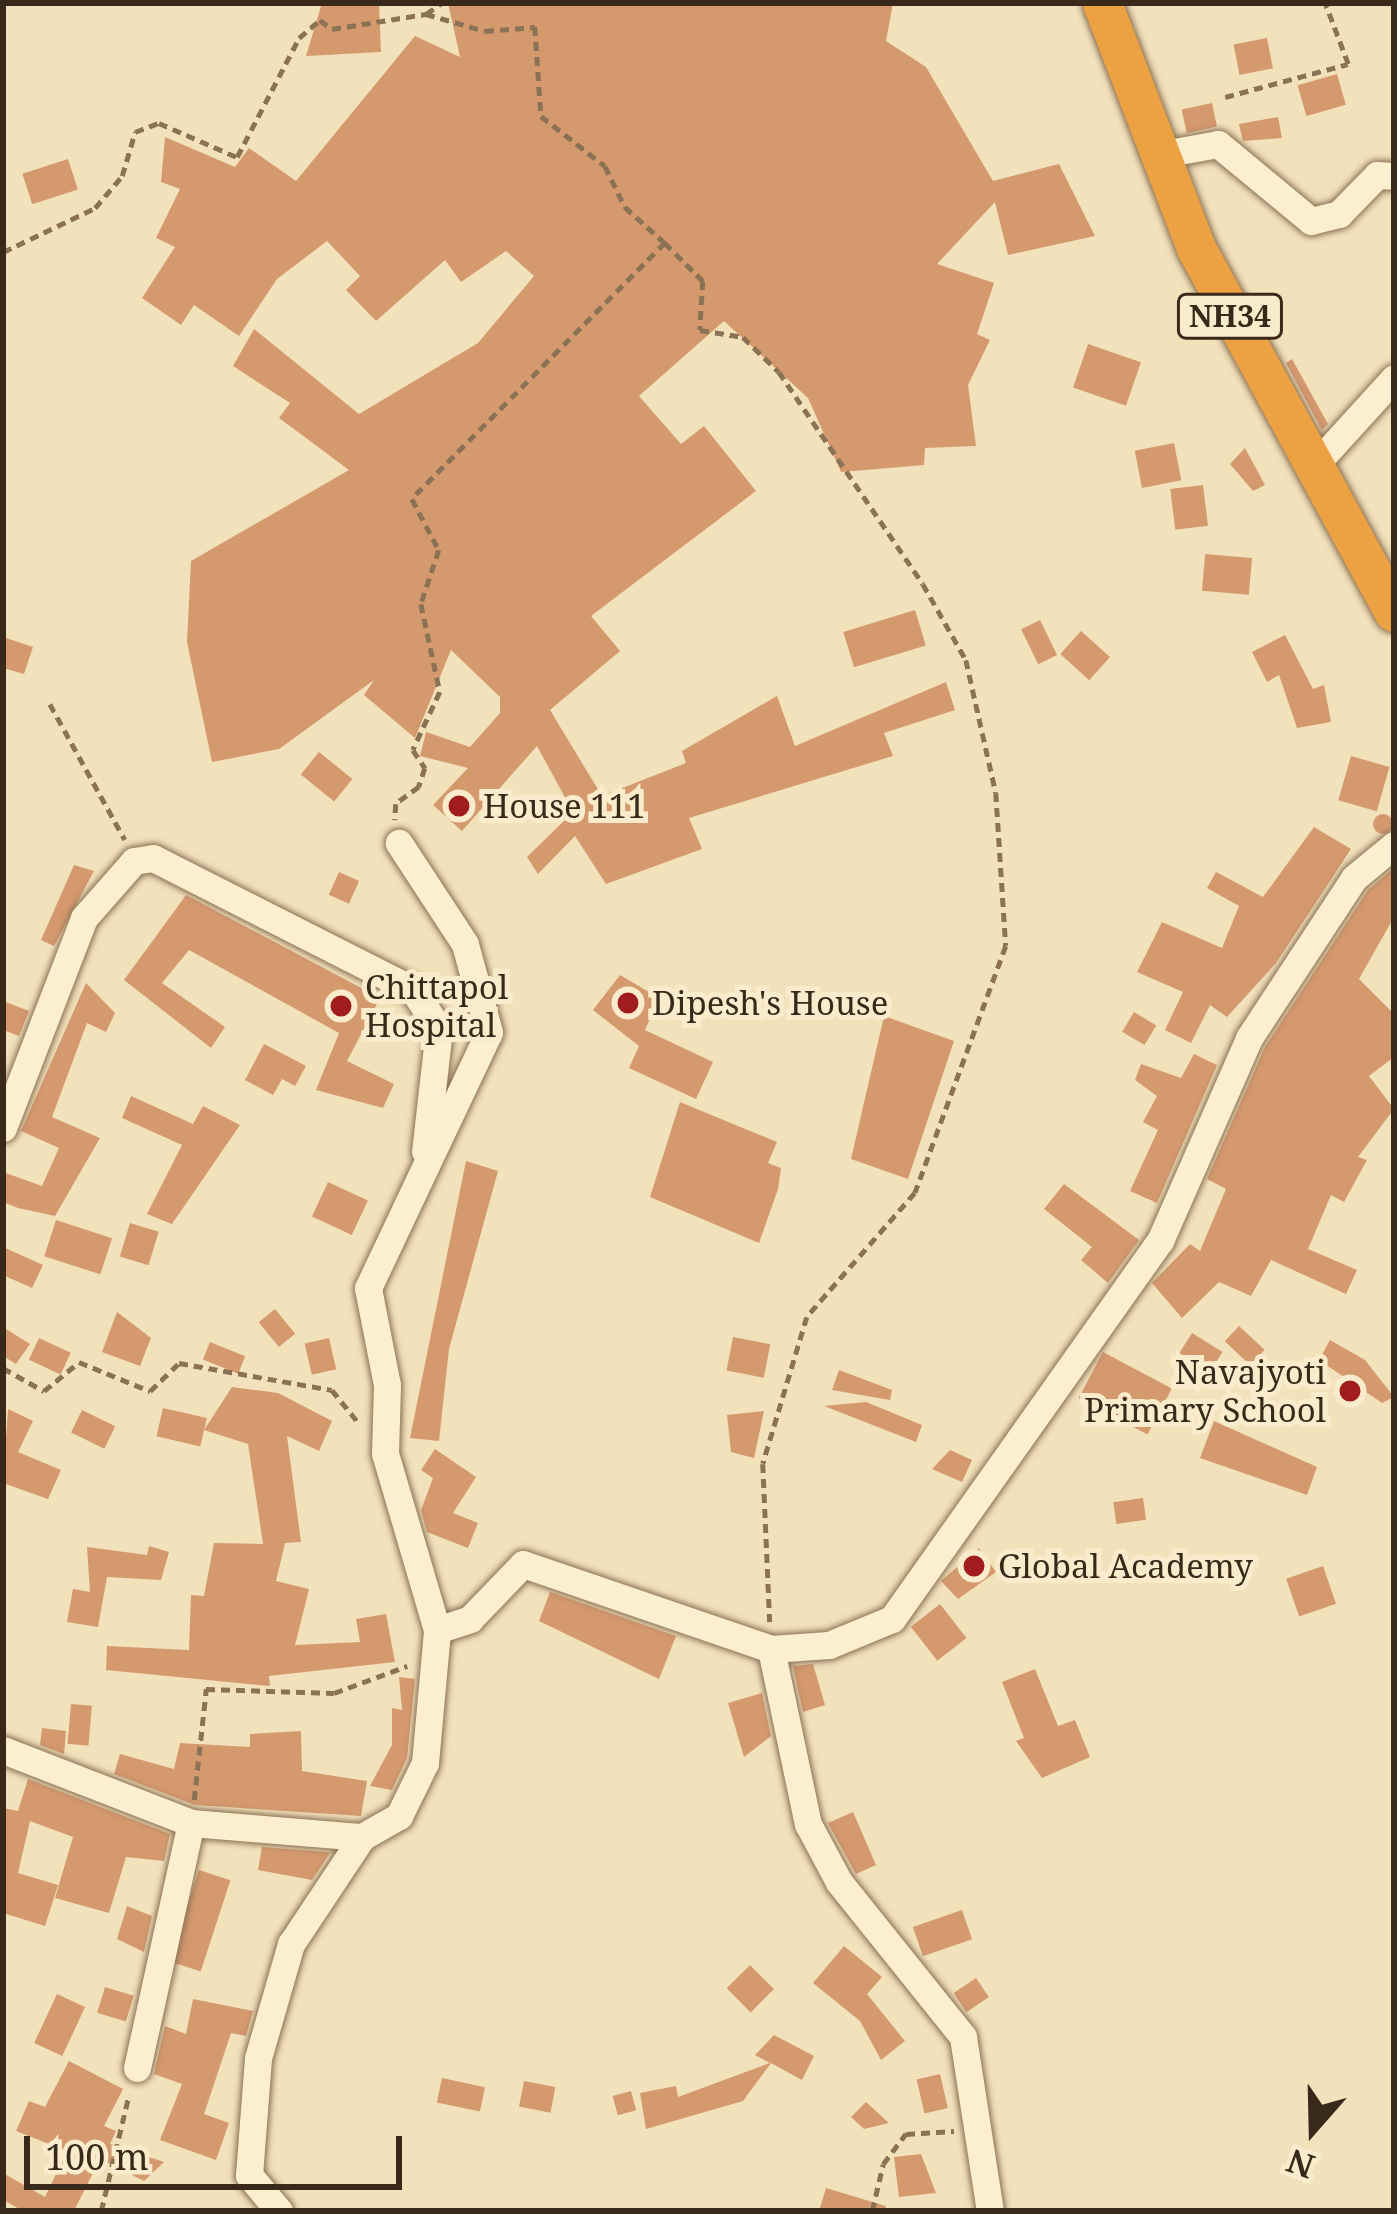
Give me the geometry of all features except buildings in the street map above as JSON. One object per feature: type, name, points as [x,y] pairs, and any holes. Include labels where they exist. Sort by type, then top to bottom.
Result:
[{"type":"highway","name":"NH34","points":[[1102,3],[1196,248],[1394,612]]},
{"type":"street","points":[[1163,154],[1219,144],[1311,221],[1339,214],[1377,175],[1394,176]]},
{"type":"street","points":[[1313,467],[1394,379]]},
{"type":"street","points":[[279,2211],[249,2175],[258,2058],[291,1944],[362,1837],[399,1816],[425,1763],[437,1630],[385,1453],[387,1385],[368,1288],[425,1154],[473,1084],[489,1032],[464,944],[399,843]]},
{"type":"street","points":[[437,1630],[470,1619],[524,1564],[771,1648],[830,1646],[892,1619],[1160,1241],[1249,1038],[1354,878],[1394,845]]},
{"type":"street","points":[[3,1128],[85,918],[134,862],[188,869],[413,989],[439,1029],[425,1154]]},
{"type":"street","points":[[771,1648],[808,1824],[839,1882],[963,2037],[983,2129],[990,2211]]},
{"type":"street","points":[[3,1750],[190,1823],[362,1837]]},
{"type":"street","points":[[137,2068],[190,1823]]},
{"type":"path","points":[[426,14],[442,3]]},
{"type":"path","points":[[1225,97],[1348,64],[1325,3]]},
{"type":"path","points":[[3,252],[95,208],[122,176],[135,133],[159,123],[237,157],[309,25],[426,14],[485,31],[535,27],[541,116],[604,166],[626,207],[703,281],[700,330],[742,337],[779,372],[923,584],[966,660],[996,793],[1006,946],[916,1193],[807,1317],[764,1464],[771,1648]]},
{"type":"path","points":[[399,843],[396,804],[418,787],[425,768],[413,750],[440,692],[421,604],[439,550],[412,499],[665,243]]},
{"type":"path","points":[[50,704],[134,862]]},
{"type":"path","points":[[3,1368],[44,1391],[79,1362],[150,1390],[179,1364],[332,1390],[385,1453]]},
{"type":"path","points":[[190,1823],[206,1689],[334,1694],[406,1668],[410,1647]]},
{"type":"path","points":[[101,2211],[137,2068]]},
{"type":"path","points":[[872,2211],[906,2134],[983,2129]]},
{"type":"place","name":"House 111","points":[[459,806]]},
{"type":"place","name":"Dipesh's House","points":[[628,1003]]},
{"type":"place","name":"Chittapol Hospital","points":[[341,1006]]},
{"type":"place","name":"Navajyoti Primary School","points":[[1350,1391]]},
{"type":"place","name":"Global Academy","points":[[974,1566]]}]
